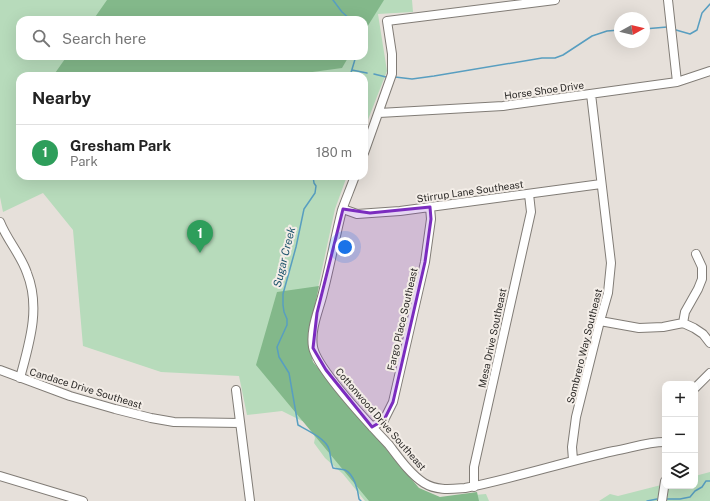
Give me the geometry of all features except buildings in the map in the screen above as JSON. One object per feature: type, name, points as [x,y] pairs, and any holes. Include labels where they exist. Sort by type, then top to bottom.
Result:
[{"type":"street","points":[[368,142],[392,74],[392,54],[387,21],[555,0]]},
{"type":"street","points":[[668,0],[677,82]]},
{"type":"street","name":"Horse Shoe Drive","points":[[378,113],[504,106],[677,82],[710,71]]},
{"type":"street","name":"Sombrero Way Southeast","points":[[573,460],[572,447],[576,417],[608,294],[611,263],[591,94]]},
{"type":"street","name":"Cottonwood Drive Southeast","points":[[354,180],[343,209],[317,313],[313,335],[313,348],[316,356],[326,370],[372,427],[423,483],[431,487],[447,490],[474,486],[573,460],[622,450],[647,443],[662,442]]},
{"type":"street","name":"Stirrup Lane Southeast","points":[[343,209],[357,214],[400,211],[601,184]]},
{"type":"street","name":"Mesa Drive Southeast","points":[[474,486],[474,467],[531,212],[529,194]]},
{"type":"street","name":"Fargo Place Southeast","points":[[372,427],[384,420],[393,402],[425,262],[430,234],[430,207]]},
{"type":"street","points":[[0,222],[27,273],[32,290],[34,309],[33,329],[20,378]]},
{"type":"street","points":[[683,323],[685,312],[698,289],[702,278],[702,267],[696,254]]},
{"type":"street","points":[[600,321],[639,328],[664,327],[683,323],[703,334],[710,343]]},
{"type":"street","name":"Candace Drive Southeast","points":[[0,370],[115,409],[151,418],[174,422],[240,423]]},
{"type":"street","points":[[698,385],[710,373]]},
{"type":"street","points":[[236,390],[250,501]]},
{"type":"street","points":[[0,477],[83,501]]},
{"type":"street","points":[[662,501],[664,489]]},
{"type":"highlighted area","points":[[430,207],[431,219],[425,262],[393,402],[384,420],[372,427],[326,370],[313,348],[317,313],[343,209],[370,213]]},
{"type":"green space","points":[[0,0],[412,0],[413,12],[378,14],[387,71],[368,120],[368,72],[16,72],[16,180],[346,180],[335,209],[308,334],[310,358],[370,437],[415,486],[439,498],[486,494],[489,501],[365,501],[343,474],[325,458],[314,443],[315,438],[309,422],[302,421],[282,411],[247,415],[239,376],[161,372],[83,346],[73,230],[43,193],[3,212],[0,197]]},
{"type":"green space","points":[[107,0],[384,0],[368,26],[368,16],[96,16]]},
{"type":"green space","points":[[64,60],[347,60],[342,68],[312,72],[56,72]]},
{"type":"green space","points":[[319,286],[308,340],[313,362],[419,488],[440,497],[477,492],[479,501],[369,501],[256,365],[277,292]]},
{"type":"green space","points":[[710,472],[710,501],[599,501],[610,494],[618,496],[662,485],[662,489],[698,489],[698,475]]},
{"type":"waterway","name":"Sugar Creek","points":[[333,0],[346,16]]},
{"type":"waterway","points":[[676,30],[690,34],[697,30],[702,13],[710,4]]},
{"type":"waterway","points":[[650,28],[667,27]]},
{"type":"waterway","points":[[395,77],[412,79],[542,58],[555,58],[563,55],[592,36],[614,30]]},
{"type":"waterway","name":"Sugar Creek","points":[[351,72],[355,60]]},
{"type":"waterway","points":[[352,70],[362,72]]},
{"type":"waterway","points":[[374,74],[386,77]]},
{"type":"waterway","name":"Sugar Creek","points":[[314,180],[316,186],[315,193],[304,209],[296,247],[283,294],[283,305],[287,325],[277,347],[279,357],[289,373],[298,425],[316,435],[327,445],[330,451],[333,468],[345,470],[351,475],[357,487],[359,499],[361,501]]},
{"type":"waterway","points":[[666,499],[690,497],[695,491],[702,487],[706,481],[710,481]]},
{"type":"waterway","points":[[647,501],[657,499]]},
{"type":"place","name":"Gresham Park","points":[[200,253]]}]
